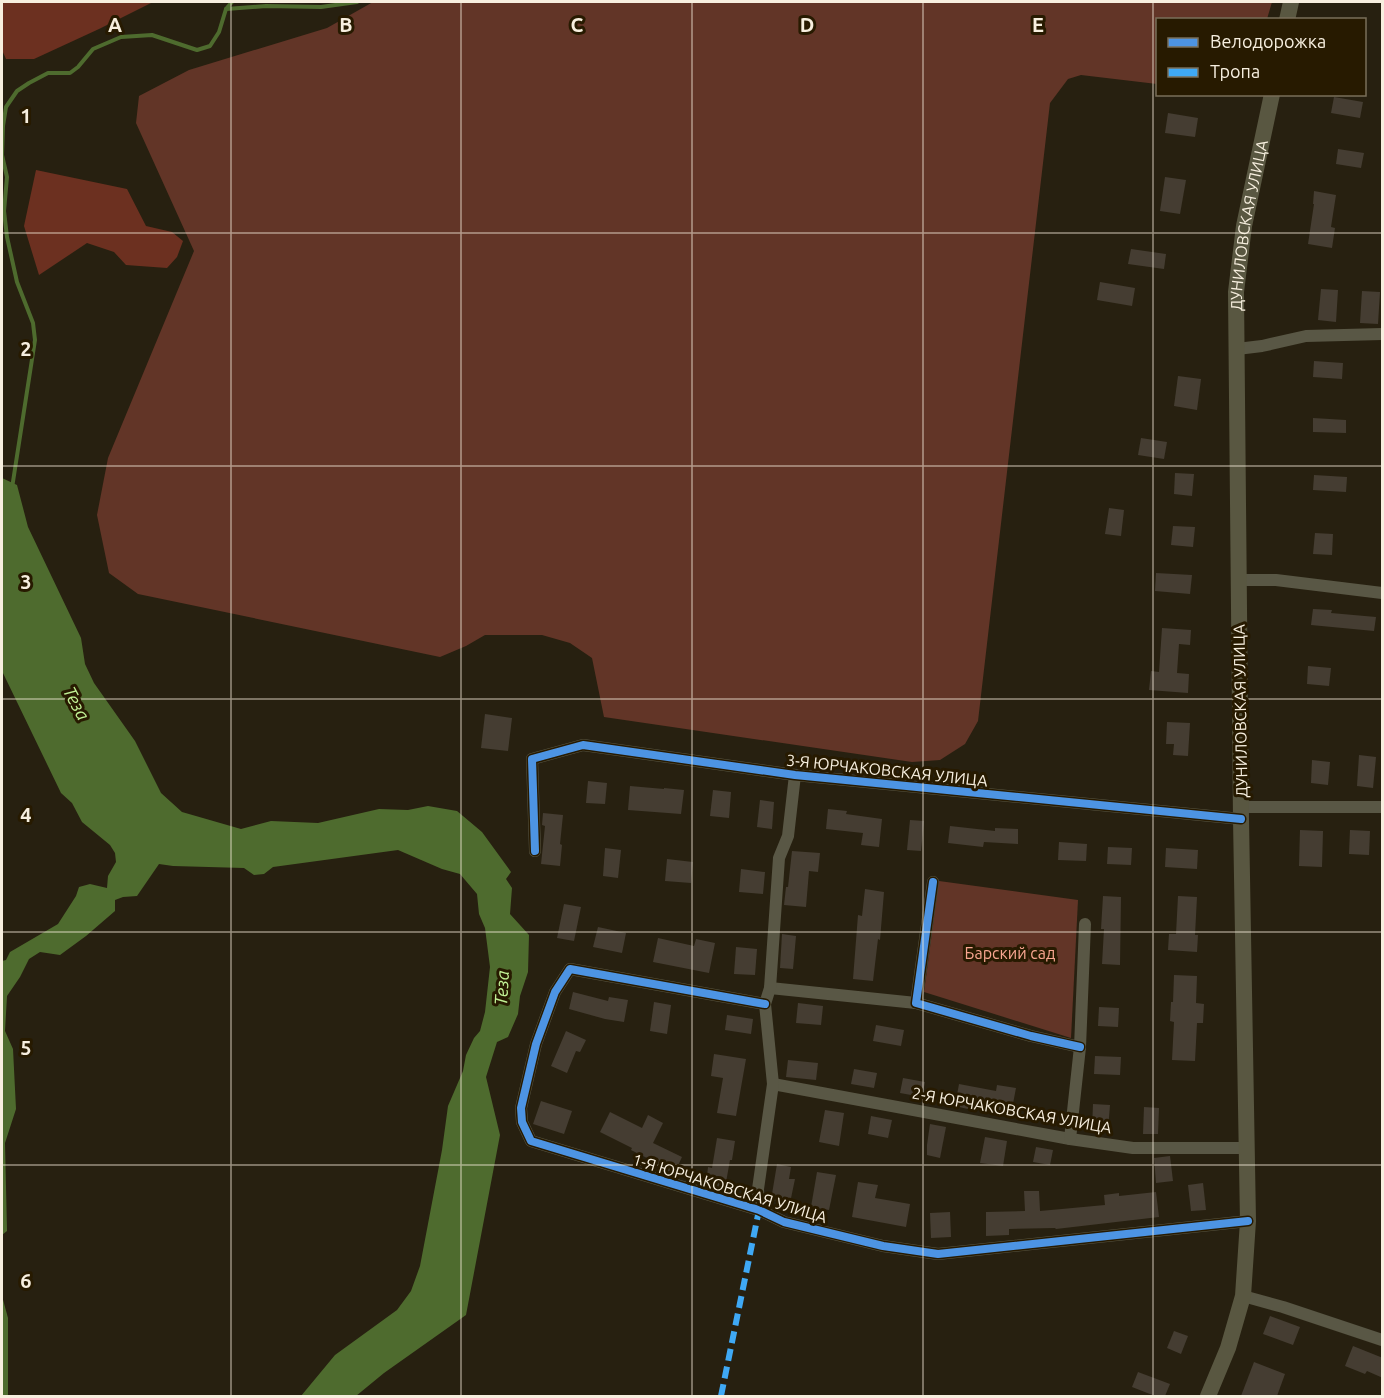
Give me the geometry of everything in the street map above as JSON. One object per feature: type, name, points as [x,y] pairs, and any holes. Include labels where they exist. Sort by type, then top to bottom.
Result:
[{"type":"main road","points":[[1287,18],[1291,2]]},
{"type":"main road","name":"ДУНИЛОВСКАЯ УЛИЦА","points":[[1208,1396],[1228,1348],[1243,1296],[1248,1221],[1236,292],[1244,226],[1272,96]]},
{"type":"street","points":[[1237,349],[1306,336],[1383,334]]},
{"type":"street","points":[[1238,580],[1276,580],[1383,593]]},
{"type":"street","name":"3-Я ЮРЧАКОВСКАЯ УЛИЦА","points":[[535,851],[532,759],[583,745],[795,776],[1241,813],[1293,806],[1383,807]]},
{"type":"street","points":[[759,1210],[758,1189],[773,1084],[765,1004],[770,988],[779,858],[788,836],[795,776]]},
{"type":"street","points":[[916,1003],[933,882]]},
{"type":"street","points":[[1070,1139],[1080,1047],[1085,924]]},
{"type":"street","name":"1-Я ЮРЧАКОВСКАЯ УЛИЦА","points":[[765,1004],[570,969],[555,992],[536,1044],[521,1108],[522,1122],[531,1141],[759,1210],[784,1222],[883,1246],[938,1254],[1248,1221]]},
{"type":"street","points":[[770,988],[916,1003],[1032,1036],[1080,1047]]},
{"type":"street","name":"2-Я ЮРЧАКОВСКАЯ УЛИЦА","points":[[773,1084],[1070,1139],[1133,1148],[1248,1148]]},
{"type":"street","points":[[1243,1296],[1383,1340]]},
{"type":"green space","points":[[373,2],[1272,2],[1267,18],[1156,18],[1156,84],[1081,75],[1068,79],[1050,103],[978,721],[965,744],[940,760],[912,762],[604,717],[592,658],[570,643],[542,635],[485,635],[440,657],[138,594],[109,573],[97,515],[108,458],[194,251],[136,123],[139,96],[189,70],[327,28]]},
{"type":"green space","name":"Барский сад","points":[[939,881],[1078,900],[1071,1038],[924,992]]},
{"type":"shaded area","points":[[2,2],[153,2],[34,59],[6,59],[2,50]]},
{"type":"shaded area","points":[[36,170],[127,189],[146,226],[172,232],[183,241],[177,257],[167,268],[126,265],[114,252],[87,243],[39,275],[24,226]]},
{"type":"water","name":"Теза","points":[[2,478],[17,485],[28,527],[81,638],[85,664],[94,683],[135,741],[161,793],[182,812],[241,829],[271,821],[318,823],[379,809],[408,810],[428,806],[457,811],[482,832],[511,872],[506,879],[512,888],[510,914],[529,935],[528,972],[520,996],[518,1014],[508,1037],[497,1042],[486,1077],[500,1135],[466,1315],[384,1373],[356,1396],[301,1396],[335,1355],[397,1310],[411,1291],[420,1266],[448,1106],[463,1071],[466,1055],[480,1031],[485,1012],[490,967],[485,928],[479,914],[477,894],[460,874],[442,869],[398,850],[273,867],[264,874],[254,875],[244,868],[159,864],[137,896],[115,900],[115,911],[60,955],[40,952],[29,959],[7,996],[5,1031],[13,1049],[16,1109],[5,1143],[7,1231],[2,1235],[2,961],[6,960],[10,952],[58,924],[76,896],[79,887],[90,884],[107,888],[108,876],[116,862],[115,853],[110,845],[82,822],[72,803],[61,793],[2,671]]},
{"type":"water","points":[[2,1296],[8,1318],[8,1396],[2,1396]]},
{"type":"building","points":[[1334,97],[1363,102],[1360,118],[1331,113]]},
{"type":"building","points":[[1168,113],[1198,118],[1195,137],[1165,133]]},
{"type":"building","points":[[1338,149],[1364,153],[1361,168],[1336,164]]},
{"type":"building","points":[[1165,177],[1186,180],[1180,214],[1160,211]]},
{"type":"building","points":[[1314,191],[1336,195],[1331,227],[1335,228],[1332,248],[1308,244]]},
{"type":"building","points":[[1131,249],[1166,254],[1164,269],[1128,264]]},
{"type":"building","points":[[1100,282],[1135,288],[1132,306],[1097,300]]},
{"type":"building","points":[[1321,289],[1338,290],[1336,322],[1318,320]]},
{"type":"building","points":[[1362,291],[1380,292],[1378,324],[1360,323]]},
{"type":"building","points":[[1314,361],[1343,363],[1342,379],[1313,377]]},
{"type":"building","points":[[1178,376],[1201,379],[1197,410],[1174,406]]},
{"type":"building","points":[[1313,418],[1346,420],[1346,433],[1313,432]]},
{"type":"building","points":[[1141,438],[1167,442],[1164,459],[1138,455]]},
{"type":"building","points":[[1175,473],[1194,474],[1192,496],[1174,494]]},
{"type":"building","points":[[1314,475],[1347,477],[1346,492],[1313,490]]},
{"type":"building","points":[[1109,508],[1124,510],[1121,536],[1105,534]]},
{"type":"building","points":[[1173,526],[1195,527],[1193,547],[1171,545]]},
{"type":"building","points":[[1315,533],[1333,534],[1332,555],[1313,554]]},
{"type":"building","points":[[1156,573],[1192,575],[1190,594],[1155,591]]},
{"type":"building","points":[[1313,609],[1376,617],[1374,631],[1311,625]]},
{"type":"building","points":[[1162,628],[1191,630],[1190,645],[1179,644],[1177,673],[1189,674],[1188,693],[1149,690],[1151,671],[1159,672]]},
{"type":"building","points":[[1308,666],[1331,668],[1329,686],[1307,684]]},
{"type":"building","points":[[485,714],[512,718],[508,751],[481,748]]},
{"type":"building","points":[[1167,722],[1190,723],[1188,756],[1173,755],[1174,744],[1166,744]]},
{"type":"building","points":[[1359,755],[1376,757],[1373,788],[1357,786]]},
{"type":"building","points":[[1312,760],[1330,762],[1328,785],[1311,783]]},
{"type":"building","points":[[588,781],[607,783],[605,804],[586,803]]},
{"type":"building","points":[[630,786],[684,790],[681,814],[628,810]]},
{"type":"building","points":[[713,790],[731,792],[729,818],[710,816]]},
{"type":"building","points":[[760,800],[774,802],[772,829],[757,827]]},
{"type":"building","points":[[828,809],[882,819],[879,847],[861,845],[863,833],[826,829]]},
{"type":"building","points":[[543,813],[563,815],[560,866],[541,864],[545,826],[542,825]]},
{"type":"building","points":[[910,820],[924,821],[921,851],[907,850]]},
{"type":"building","points":[[950,826],[995,831],[995,828],[1018,829],[1018,844],[984,842],[983,847],[948,843]]},
{"type":"building","points":[[1300,830],[1323,831],[1322,867],[1299,866]]},
{"type":"building","points":[[1350,830],[1370,831],[1369,855],[1349,854]]},
{"type":"building","points":[[1059,842],[1087,844],[1086,861],[1058,860]]},
{"type":"building","points":[[1108,847],[1132,848],[1131,865],[1107,864]]},
{"type":"building","points":[[605,848],[621,850],[618,878],[603,876]]},
{"type":"building","points":[[1166,848],[1198,850],[1197,869],[1165,867]]},
{"type":"building","points":[[792,851],[820,853],[818,872],[809,871],[806,907],[784,905]]},
{"type":"building","points":[[667,859],[693,862],[691,883],[665,881]]},
{"type":"building","points":[[741,869],[765,872],[763,894],[739,892]]},
{"type":"building","points":[[865,889],[884,892],[880,940],[878,939],[873,981],[853,979],[858,915],[862,916]]},
{"type":"building","points":[[1103,896],[1121,897],[1120,965],[1102,964]]},
{"type":"building","points":[[1178,896],[1197,897],[1195,935],[1198,935],[1197,952],[1168,950],[1169,934],[1176,934]]},
{"type":"building","points":[[564,904],[581,907],[574,941],[557,938]]},
{"type":"building","points":[[598,927],[626,933],[622,953],[593,947]]},
{"type":"building","points":[[782,934],[796,936],[793,969],[780,968]]},
{"type":"building","points":[[658,938],[694,946],[696,939],[715,943],[709,973],[653,962]]},
{"type":"building","points":[[736,947],[757,949],[755,975],[734,974]]},
{"type":"building","points":[[1174,975],[1197,976],[1196,1003],[1204,1004],[1203,1023],[1197,1023],[1195,1061],[1172,1060],[1174,1022],[1170,1021]]},
{"type":"building","points":[[573,992],[608,1001],[609,997],[628,1000],[624,1022],[569,1009]]},
{"type":"building","points":[[654,1002],[671,1005],[667,1034],[650,1031]]},
{"type":"building","points":[[798,1003],[823,1006],[821,1025],[796,1023]]},
{"type":"building","points":[[1099,1007],[1119,1008],[1118,1027],[1098,1026]]},
{"type":"building","points":[[727,1015],[753,1019],[751,1034],[725,1030]]},
{"type":"building","points":[[876,1025],[904,1030],[901,1046],[873,1041]]},
{"type":"building","points":[[566,1031],[586,1040],[580,1052],[576,1051],[567,1073],[551,1066]]},
{"type":"building","points":[[714,1054],[746,1059],[736,1116],[717,1113],[723,1078],[711,1076]]},
{"type":"building","points":[[1095,1056],[1121,1057],[1120,1075],[1094,1074]]},
{"type":"building","points":[[788,1060],[818,1063],[816,1080],[786,1077]]},
{"type":"building","points":[[854,1069],[877,1073],[874,1088],[851,1084]]},
{"type":"building","points":[[903,1078],[925,1082],[922,1097],[900,1093]]},
{"type":"building","points":[[959,1084],[996,1091],[997,1085],[1016,1088],[1011,1114],[955,1106]]},
{"type":"building","points":[[541,1101],[572,1111],[564,1134],[533,1124]]},
{"type":"building","points":[[1093,1104],[1110,1105],[1108,1130],[1092,1129]]},
{"type":"building","points":[[1144,1107],[1159,1108],[1158,1134],[1143,1134]]},
{"type":"building","points":[[825,1110],[844,1113],[839,1146],[819,1142]]},
{"type":"building","points":[[610,1112],[642,1128],[648,1115],[663,1123],[653,1143],[682,1157],[674,1174],[631,1150],[632,1148],[600,1132]]},
{"type":"building","points":[[871,1116],[892,1120],[888,1138],[868,1134]]},
{"type":"building","points":[[930,1124],[946,1127],[940,1158],[927,1155]]},
{"type":"building","points":[[985,1137],[1007,1141],[1003,1166],[980,1163]]},
{"type":"building","points":[[717,1138],[735,1141],[725,1188],[706,1185],[708,1167],[712,1168]]},
{"type":"building","points":[[1036,1147],[1053,1150],[1050,1165],[1033,1162]]},
{"type":"building","points":[[1170,1156],[1173,1181],[1156,1183],[1154,1158]]},
{"type":"building","points":[[777,1164],[791,1167],[789,1179],[795,1179],[790,1203],[771,1200]]},
{"type":"building","points":[[817,1172],[836,1175],[829,1210],[811,1207]]},
{"type":"building","points":[[858,1182],[878,1185],[875,1198],[910,1204],[906,1227],[852,1217]]},
{"type":"building","points":[[1203,1183],[1206,1210],[1191,1211],[1188,1185]]},
{"type":"building","points":[[1024,1191],[1039,1191],[1040,1211],[1105,1205],[1104,1195],[1119,1193],[1119,1196],[1156,1192],[1159,1217],[1056,1229],[1009,1229],[1009,1235],[986,1236],[986,1212],[1025,1211]]},
{"type":"building","points":[[950,1212],[951,1237],[931,1238],[930,1213]]},
{"type":"building","points":[[1270,1316],[1300,1327],[1293,1345],[1263,1334]]},
{"type":"building","points":[[1174,1331],[1188,1336],[1181,1354],[1167,1348]]},
{"type":"building","points":[[1353,1346],[1383,1358],[1383,1378],[1367,1371],[1365,1374],[1345,1366]]},
{"type":"building","points":[[1254,1362],[1285,1374],[1277,1396],[1241,1396]]},
{"type":"building","points":[[1138,1372],[1170,1384],[1165,1396],[1155,1396],[1132,1387]]},
{"type":"waterway","points":[[12,488],[35,340],[33,323],[17,282],[7,237],[4,211],[7,177],[2,155],[6,107],[17,91],[29,83],[48,73],[70,73],[93,49],[121,37],[152,35],[197,50],[210,46],[219,32],[226,9],[232,2]]},
{"type":"waterway","points":[[226,9],[266,6],[321,7],[357,2]]},
{"type":"marked path","points":[[721,1396],[759,1210]]},
{"type":"cycle path","points":[[535,851],[532,759],[583,745],[795,775],[1241,819]]},
{"type":"cycle path","points":[[933,882],[916,1003],[1031,1036],[1080,1047]]},
{"type":"cycle path","points":[[765,1004],[570,969],[555,992],[536,1044],[521,1108],[522,1122],[531,1141],[759,1210],[784,1222],[883,1246],[938,1254],[1248,1221]]}]
